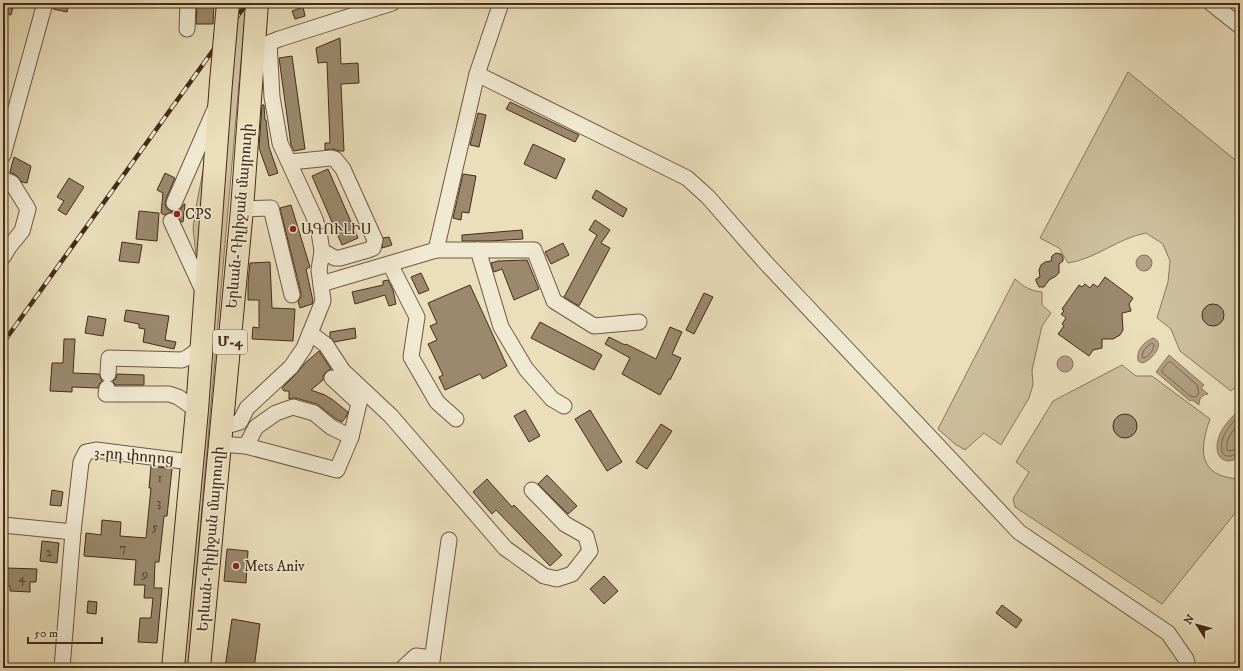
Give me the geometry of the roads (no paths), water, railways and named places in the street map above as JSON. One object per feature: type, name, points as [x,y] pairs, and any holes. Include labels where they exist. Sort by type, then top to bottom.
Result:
[{"type":"highway","name":"Երևան-Դիլիջան մայրուղի","points":[[173,668],[197,410],[228,3]]},
{"type":"highway","name":"Երևան-Դիլիջան մայրուղի","points":[[199,668],[242,210],[256,9]]},
{"type":"street","points":[[3,154],[45,3]]},
{"type":"street","points":[[187,29],[188,3]]},
{"type":"street","points":[[252,63],[260,50],[274,41],[392,3]]},
{"type":"street","points":[[1211,3],[1240,26]]},
{"type":"street","points":[[436,250],[477,74],[499,5]]},
{"type":"street","points":[[221,436],[240,422],[247,408],[291,367],[304,348],[323,301],[319,270],[322,252],[319,232],[290,162],[280,143],[270,68],[274,41],[269,34],[262,29],[256,9]]},
{"type":"street","points":[[477,74],[687,178],[708,197],[765,262],[1020,532],[1168,633],[1186,659],[1188,668]]},
{"type":"street","points":[[174,203],[221,88]]},
{"type":"street","points":[[290,162],[331,158],[335,159],[343,169],[375,240],[373,248],[340,258],[335,258],[322,252]]},
{"type":"street","points":[[3,180],[12,183],[28,209],[22,231],[9,247],[3,258]]},
{"type":"street","points":[[242,210],[271,208],[292,295]]},
{"type":"street","points":[[171,221],[205,295]]},
{"type":"street","points":[[321,284],[436,250],[534,250],[554,301],[594,326],[639,322]]},
{"type":"street","points":[[478,250],[501,327],[526,369],[552,399],[564,406]]},
{"type":"street","points":[[390,264],[417,317],[411,358],[437,402],[456,419]]},
{"type":"street","points":[[310,333],[326,345],[343,371],[391,416],[504,548],[544,576],[557,579],[572,574],[590,551],[586,536],[566,524],[532,490]]},
{"type":"street","points":[[197,410],[178,397],[169,394],[106,394],[107,381],[110,358],[182,360],[194,354],[202,346]]},
{"type":"street","points":[[221,436],[246,446],[338,470],[351,437],[359,403],[332,378]]},
{"type":"street","points":[[246,446],[256,427],[276,413],[294,407],[314,413],[331,427],[351,437]]},
{"type":"street","name":"3-րդ փողոց","points":[[73,532],[81,462],[86,452],[96,450],[191,462]]},
{"type":"street","points":[[3,525],[73,532],[62,668]]},
{"type":"street","points":[[403,668],[416,656],[431,663],[449,540]]},
{"type":"water","points":[[1144,255],[1151,260],[1152,263],[1147,270],[1144,271],[1137,266],[1136,263],[1141,256]]},
{"type":"water","points":[[1153,338],[1157,340],[1158,344],[1156,352],[1146,362],[1142,363],[1138,361],[1139,350]]},
{"type":"water","points":[[1169,355],[1204,385],[1201,388],[1208,394],[1201,398],[1199,405],[1192,400],[1190,401],[1156,372]]},
{"type":"water","points":[[1065,356],[1072,361],[1073,364],[1068,371],[1065,372],[1058,367],[1057,364],[1062,357]]},
{"type":"water","points":[[1240,409],[1240,458],[1228,461],[1223,460],[1218,454],[1217,450],[1220,434],[1231,418]]},
{"type":"railway","points":[[3,343],[247,3]]},
{"type":"place","name":"CPS","points":[[177,214]]},
{"type":"place","name":"ԱԳՈՒԼԻՍ","points":[[293,229]]},
{"type":"place","name":"Mets Aniv","points":[[236,566]]}]
